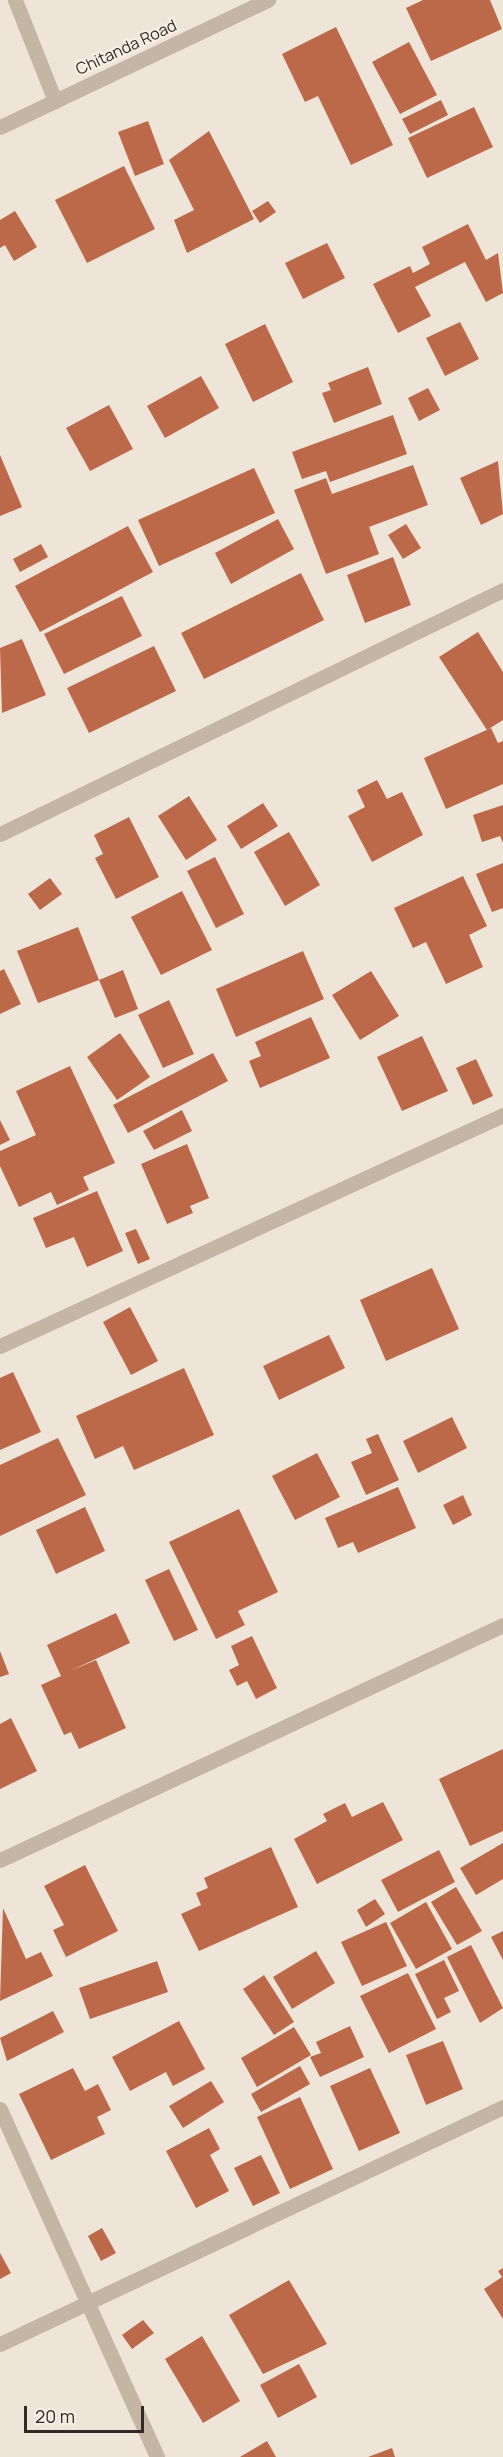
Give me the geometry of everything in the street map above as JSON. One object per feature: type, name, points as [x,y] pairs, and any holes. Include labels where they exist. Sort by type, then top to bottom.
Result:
[{"type":"street","points":[[15,0],[55,101]]},
{"type":"street","name":"Chitanda Road","points":[[0,127],[268,0]]},
{"type":"street","points":[[0,834],[503,590]]},
{"type":"street","points":[[0,1346],[503,1115]]},
{"type":"street","points":[[0,1860],[503,1625]]},
{"type":"street","points":[[0,2344],[503,2107]]},
{"type":"street","points":[[0,2109],[85,2304],[157,2457]]},
{"type":"building","points":[[423,0],[490,0],[502,29],[431,61],[406,8]]},
{"type":"building","points":[[336,27],[393,145],[351,165],[318,96],[305,102],[282,54]]},
{"type":"building","points":[[409,42],[437,95],[400,114],[372,62]]},
{"type":"building","points":[[441,100],[448,115],[410,134],[402,119]]},
{"type":"building","points":[[474,107],[493,147],[427,178],[408,138]]},
{"type":"building","points":[[148,121],[164,164],[135,176],[118,132]]},
{"type":"building","points":[[209,131],[254,219],[187,253],[174,220],[194,210],[169,160]]},
{"type":"building","points":[[124,166],[155,229],[87,263],[55,200]]},
{"type":"building","points":[[268,201],[276,212],[260,223],[252,211]]},
{"type":"building","points":[[15,211],[37,247],[14,261],[5,245],[0,248],[0,220]]},
{"type":"building","points":[[468,224],[486,260],[498,253],[503,293],[486,302],[465,262],[415,287],[431,316],[398,333],[373,284],[410,266],[413,273],[430,264],[422,247]]},
{"type":"building","points":[[327,243],[345,278],[303,299],[285,263]]},
{"type":"building","points":[[460,322],[479,359],[445,376],[426,338]]},
{"type":"building","points":[[265,324],[293,382],[253,402],[225,344]]},
{"type":"building","points":[[368,367],[382,404],[334,423],[322,393],[331,390],[328,383]]},
{"type":"building","points":[[201,376],[219,408],[165,438],[147,406]]},
{"type":"building","points":[[428,388],[440,410],[419,421],[408,398]]},
{"type":"building","points":[[109,405],[133,449],[90,471],[66,428]]},
{"type":"building","points":[[393,415],[407,454],[330,482],[326,471],[302,479],[292,452]]},
{"type":"building","points":[[0,455],[22,507],[0,516]]},
{"type":"building","points":[[498,461],[503,514],[481,525],[460,478]]},
{"type":"building","points":[[413,465],[428,505],[369,527],[379,554],[326,574],[294,490],[326,478],[332,494]]},
{"type":"building","points":[[254,468],[275,513],[159,566],[138,520]]},
{"type":"building","points":[[278,519],[294,549],[231,584],[215,553]]},
{"type":"building","points":[[406,524],[421,548],[403,559],[388,535]]},
{"type":"building","points":[[128,526],[153,572],[40,632],[15,586]]},
{"type":"building","points":[[41,544],[48,557],[20,572],[13,559]]},
{"type":"building","points":[[393,557],[411,605],[365,623],[347,575]]},
{"type":"building","points":[[301,573],[324,620],[204,679],[181,633]]},
{"type":"building","points":[[122,596],[142,636],[64,674],[44,634]]},
{"type":"building","points":[[478,632],[503,672],[503,720],[487,730],[439,657]]},
{"type":"building","points":[[22,639],[46,695],[2,713],[0,648]]},
{"type":"building","points":[[154,646],[176,691],[89,733],[67,688]]},
{"type":"building","points":[[491,728],[498,743],[503,741],[503,784],[446,809],[424,758]]},
{"type":"building","points":[[377,780],[387,799],[402,792],[423,835],[372,862],[348,816],[365,807],[357,790]]},
{"type":"building","points":[[189,796],[217,840],[186,860],[158,816]]},
{"type":"building","points":[[263,803],[278,826],[241,849],[227,826]]},
{"type":"building","points":[[503,805],[503,843],[500,836],[482,842],[473,815]]},
{"type":"building","points":[[129,817],[159,877],[116,899],[95,858],[103,854],[94,835]]},
{"type":"building","points":[[289,832],[320,885],[285,906],[254,852]]},
{"type":"building","points":[[215,857],[244,914],[216,928],[187,871]]},
{"type":"building","points":[[503,863],[503,908],[492,912],[476,874]]},
{"type":"building","points":[[463,876],[487,926],[469,935],[483,967],[446,984],[426,942],[413,948],[394,908]]},
{"type":"building","points":[[50,878],[62,894],[40,910],[28,894]]},
{"type":"building","points":[[182,891],[212,950],[161,975],[131,917]]},
{"type":"building","points":[[78,927],[99,980],[38,1003],[17,951]]},
{"type":"building","points":[[303,951],[324,999],[236,1037],[216,989]]},
{"type":"building","points":[[4,969],[21,1004],[0,1014],[0,971]]},
{"type":"building","points":[[123,970],[138,1009],[115,1018],[99,980]]},
{"type":"building","points":[[371,971],[399,1016],[360,1040],[332,995]]},
{"type":"building","points":[[169,1000],[194,1054],[163,1068],[138,1015]]},
{"type":"building","points":[[311,1017],[330,1058],[260,1088],[249,1061],[261,1056],[255,1042]]},
{"type":"building","points":[[120,1033],[150,1077],[117,1100],[87,1057]]},
{"type":"building","points":[[422,1036],[448,1091],[402,1111],[377,1057]]},
{"type":"building","points":[[213,1053],[228,1081],[128,1133],[113,1105]]},
{"type":"building","points":[[476,1059],[493,1096],[473,1105],[456,1068]]},
{"type":"building","points":[[70,1066],[115,1163],[83,1177],[89,1190],[57,1205],[51,1192],[19,1207],[0,1166],[0,1151],[36,1135],[16,1091]]},
{"type":"building","points":[[182,1110],[192,1131],[154,1150],[143,1131]]},
{"type":"building","points":[[0,1120],[10,1140],[0,1145]]},
{"type":"building","points":[[187,1144],[209,1198],[190,1206],[193,1213],[167,1224],[141,1164]]},
{"type":"building","points":[[97,1191],[123,1251],[87,1267],[74,1237],[46,1248],[33,1218]]},
{"type":"building","points":[[136,1229],[150,1259],[138,1264],[125,1233]]},
{"type":"building","points":[[432,1268],[459,1329],[386,1361],[360,1300]]},
{"type":"building","points":[[130,1307],[158,1361],[131,1375],[103,1322]]},
{"type":"building","points":[[329,1335],[345,1368],[279,1400],[263,1366]]},
{"type":"building","points":[[184,1368],[214,1435],[134,1470],[123,1446],[95,1459],[76,1416]]},
{"type":"building","points":[[13,1372],[41,1432],[0,1450],[0,1378]]},
{"type":"building","points":[[452,1417],[467,1448],[418,1473],[403,1441]]},
{"type":"building","points":[[378,1434],[399,1480],[366,1495],[351,1462],[372,1453],[366,1439]]},
{"type":"building","points":[[58,1438],[86,1495],[0,1536],[0,1465]]},
{"type":"building","points":[[317,1453],[340,1497],[295,1520],[272,1476]]},
{"type":"building","points":[[398,1487],[416,1528],[358,1553],[353,1542],[338,1548],[325,1518]]},
{"type":"building","points":[[463,1495],[472,1515],[453,1525],[443,1505]]},
{"type":"building","points":[[85,1507],[105,1551],[56,1574],[36,1530]]},
{"type":"building","points":[[239,1509],[278,1592],[238,1611],[245,1625],[216,1639],[169,1542]]},
{"type":"building","points":[[169,1569],[198,1630],[174,1641],[145,1580]]},
{"type":"building","points":[[116,1613],[130,1643],[70,1671],[96,1660],[126,1728],[79,1749],[71,1732],[64,1735],[41,1685],[61,1676],[47,1645]]},
{"type":"building","points":[[252,1636],[277,1688],[256,1699],[247,1681],[237,1686],[229,1670],[239,1665],[231,1646]]},
{"type":"building","points":[[0,1651],[9,1674],[0,1677]]},
{"type":"building","points":[[11,1718],[37,1771],[0,1789],[0,1724]]},
{"type":"building","points":[[503,1749],[503,1831],[470,1846],[439,1779]]},
{"type":"building","points":[[383,1802],[403,1840],[317,1884],[294,1839],[327,1821],[323,1814],[345,1803],[352,1817]]},
{"type":"building","points":[[503,1843],[503,1879],[476,1895],[460,1868]]},
{"type":"building","points":[[271,1847],[298,1907],[199,1951],[181,1914],[201,1905],[196,1893],[208,1888],[204,1878]]},
{"type":"building","points":[[439,1850],[455,1882],[398,1912],[381,1880]]},
{"type":"building","points":[[85,1865],[118,1931],[66,1957],[53,1930],[64,1925],[44,1886]]},
{"type":"building","points":[[456,1887],[482,1931],[457,1945],[431,1902]]},
{"type":"building","points":[[375,1899],[385,1914],[366,1927],[357,1910]]},
{"type":"building","points":[[426,1902],[452,1949],[416,1969],[390,1923]]},
{"type":"building","points":[[3,1908],[26,1959],[41,1952],[53,1976],[0,2001]]},
{"type":"building","points":[[386,1922],[407,1966],[362,1986],[341,1942]]},
{"type":"building","points":[[503,1931],[503,1960],[491,1937]]},
{"type":"building","points":[[471,1945],[503,2008],[480,2023],[447,1957]]},
{"type":"building","points":[[316,1951],[335,1983],[292,2009],[273,1977]]},
{"type":"building","points":[[444,1960],[459,1991],[444,1998],[451,2012],[437,2019],[415,1974]]},
{"type":"building","points":[[157,1961],[168,1992],[90,2019],[79,1988]]},
{"type":"building","points":[[408,1973],[436,2029],[389,2053],[360,1996]]},
{"type":"building","points":[[264,1975],[294,2022],[274,2035],[243,1989]]},
{"type":"building","points":[[53,2011],[64,2032],[7,2061],[0,2038]]},
{"type":"building","points":[[179,2021],[205,2069],[173,2086],[166,2072],[130,2091],[112,2057]]},
{"type":"building","points":[[350,2026],[364,2057],[320,2077],[310,2057],[321,2053],[316,2042]]},
{"type":"building","points":[[294,2027],[311,2055],[257,2087],[241,2058]]},
{"type":"building","points":[[443,2041],[463,2089],[426,2105],[406,2055]]},
{"type":"building","points":[[300,2066],[310,2084],[261,2112],[251,2094]]},
{"type":"building","points":[[73,2068],[85,2091],[98,2084],[111,2110],[97,2117],[105,2134],[51,2160],[19,2094]]},
{"type":"building","points":[[370,2068],[400,2133],[359,2151],[330,2086]]},
{"type":"building","points":[[211,2081],[224,2102],[183,2128],[169,2106]]},
{"type":"building","points":[[300,2097],[333,2169],[290,2189],[257,2117]]},
{"type":"building","points":[[209,2128],[220,2149],[210,2155],[229,2191],[196,2208],[166,2151]]},
{"type":"building","points":[[261,2155],[280,2193],[253,2206],[234,2168]]},
{"type":"building","points":[[102,2228],[116,2253],[101,2261],[88,2236]]},
{"type":"building","points":[[0,2253],[11,2273],[0,2279]]},
{"type":"building","points":[[503,2268],[503,2319],[484,2289],[502,2277],[498,2271]]},
{"type":"building","points":[[289,2280],[327,2344],[263,2374],[229,2315]]},
{"type":"building","points":[[143,2320],[154,2333],[132,2349],[122,2335]]},
{"type":"building","points":[[202,2336],[240,2401],[203,2423],[165,2359]]},
{"type":"building","points":[[299,2364],[317,2397],[278,2418],[260,2385]]},
{"type":"building","points":[[267,2441],[276,2457],[240,2457]]},
{"type":"building","points":[[392,2448],[395,2457],[368,2457]]}]
